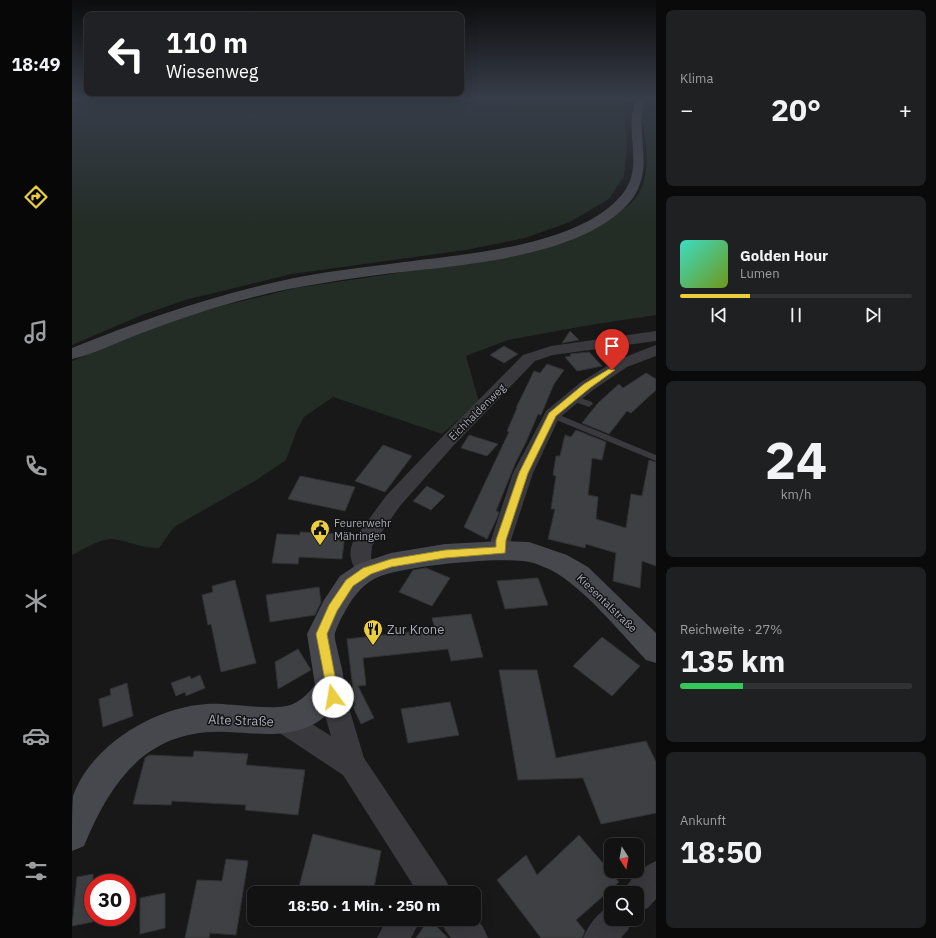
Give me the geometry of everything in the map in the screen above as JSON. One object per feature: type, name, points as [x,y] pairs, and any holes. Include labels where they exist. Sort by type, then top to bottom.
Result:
[{"type":"street","points":[[72,354],[150,323],[248,293],[349,274],[494,254],[526,248],[579,230],[601,219],[617,207],[629,195],[637,181],[642,155],[640,141]]},
{"type":"street","name":"Eichhaldenweg","points":[[367,571],[360,558],[362,544],[393,501],[448,441],[530,358],[551,351],[656,336]]},
{"type":"street","points":[[502,551],[501,540],[524,473],[552,415],[580,401],[587,386],[621,364],[656,350]]},
{"type":"street","name":"Kiesentalstraße","points":[[330,688],[321,634],[333,608],[350,583],[367,571],[391,563],[445,554],[502,551],[529,552],[558,562],[579,574],[656,651]]},
{"type":"street","points":[[284,721],[305,715],[321,702],[330,688]]},
{"type":"street","name":"Alte Straße","points":[[330,688],[353,765],[426,886]]},
{"type":"street","name":"Alte Straße","points":[[72,834],[92,794],[108,768],[139,740],[174,725],[207,718],[284,721],[353,765]]},
{"type":"street","points":[[644,889],[656,876]]},
{"type":"street","points":[[393,938],[401,926]]},
{"type":"street","points":[[462,926],[472,938]]},
{"type":"street","points":[[599,938],[610,926]]},
{"type":"lane","points":[[552,415],[656,458]]},
{"type":"shaded area","points":[[72,141],[626,141],[624,176],[609,199],[570,222],[525,238],[466,250],[292,274],[185,300],[142,315],[72,345]]},
{"type":"shaded area","points":[[646,141],[656,141],[656,315],[508,340],[466,356],[479,402],[442,434],[333,397],[304,417],[297,430],[286,460],[258,479],[174,527],[159,548],[146,547],[119,540],[108,539],[97,542],[72,555],[72,361],[140,332],[209,309],[296,288],[478,261],[606,221],[623,210],[637,196],[642,186],[647,164]]},
{"type":"building","points":[[570,331],[579,340],[562,343]]},
{"type":"building","points":[[504,346],[518,354],[504,363],[490,355]]},
{"type":"building","points":[[589,352],[602,366],[577,371],[565,357],[571,356],[570,354]]},
{"type":"building","points":[[547,364],[564,370],[554,384],[541,415],[538,414],[515,464],[496,511],[499,512],[497,518],[487,539],[464,527],[509,432],[507,431],[516,408],[534,371],[540,373]]},
{"type":"building","points":[[646,373],[656,379],[656,390],[631,413],[627,411],[609,434],[582,423],[598,403],[619,384],[623,388]]},
{"type":"building","points":[[576,430],[606,442],[602,460],[592,458],[588,495],[598,497],[596,519],[626,528],[631,494],[642,496],[649,460],[656,462],[656,566],[642,561],[640,588],[613,581],[616,553],[586,544],[585,548],[548,539],[555,509],[551,509],[556,476],[553,475],[556,456],[560,456],[565,435],[571,437]]},
{"type":"building","points":[[469,435],[498,444],[487,456],[461,448]]},
{"type":"building","points":[[383,445],[412,456],[385,492],[355,481]]},
{"type":"building","points":[[300,476],[355,487],[345,511],[288,499]]},
{"type":"building","points":[[427,486],[445,496],[431,510],[413,501]]},
{"type":"building","points":[[300,532],[345,534],[342,559],[299,557],[298,564],[272,563],[277,534],[300,535]]},
{"type":"building","points":[[426,568],[450,578],[432,606],[399,592],[413,570]]},
{"type":"building","points":[[538,578],[548,605],[505,609],[497,581]]},
{"type":"building","points":[[235,580],[256,663],[221,672],[211,624],[208,625],[202,595],[213,592],[212,586]]},
{"type":"building","points":[[319,587],[321,602],[315,615],[270,622],[266,595]]},
{"type":"building","points":[[471,614],[483,657],[451,661],[448,649],[363,658],[366,685],[358,686],[374,718],[361,724],[353,707],[355,706],[347,639],[435,629],[432,618]]},
{"type":"building","points":[[602,637],[640,666],[612,696],[573,666]]},
{"type":"building","points":[[298,649],[311,670],[278,689],[275,662]]},
{"type":"building","points":[[499,670],[537,670],[556,758],[646,741],[656,762],[656,813],[601,824],[583,778],[518,780]]},
{"type":"building","points":[[200,675],[205,688],[186,696],[185,692],[176,696],[171,683],[190,676],[191,679]]},
{"type":"building","points":[[127,683],[133,716],[103,727],[99,699],[111,695],[110,689]]},
{"type":"building","points":[[450,702],[459,735],[408,743],[401,709]]},
{"type":"building","points":[[194,751],[248,754],[246,765],[305,770],[298,815],[245,810],[246,805],[172,801],[171,805],[133,804],[145,758],[149,755],[193,757]]},
{"type":"building","points":[[313,834],[381,851],[374,886],[299,886]]},
{"type":"building","points":[[579,835],[604,864],[604,878],[616,878],[619,882],[614,886],[604,886],[604,895],[576,920],[585,931],[582,938],[541,938],[497,880],[526,855],[537,875]]},
{"type":"building","points":[[226,859],[248,861],[236,935],[210,933],[209,938],[185,938],[197,880],[222,881]]},
{"type":"building","points":[[84,876],[84,924],[72,926],[77,877]]},
{"type":"building","points":[[165,893],[165,928],[140,934],[140,898]]},
{"type":"building","points":[[424,926],[436,926],[448,938],[416,938]]},
{"type":"place","name":"Feurerwehr Mähringen","points":[[320,546]]},
{"type":"place","name":"Zur Krone","points":[[373,646]]},
{"type":"route","points":[[333,697],[330,688],[321,634],[333,608],[350,583],[367,571],[391,563],[445,554],[502,551],[501,540],[524,473],[552,415],[587,386],[612,370]]}]
